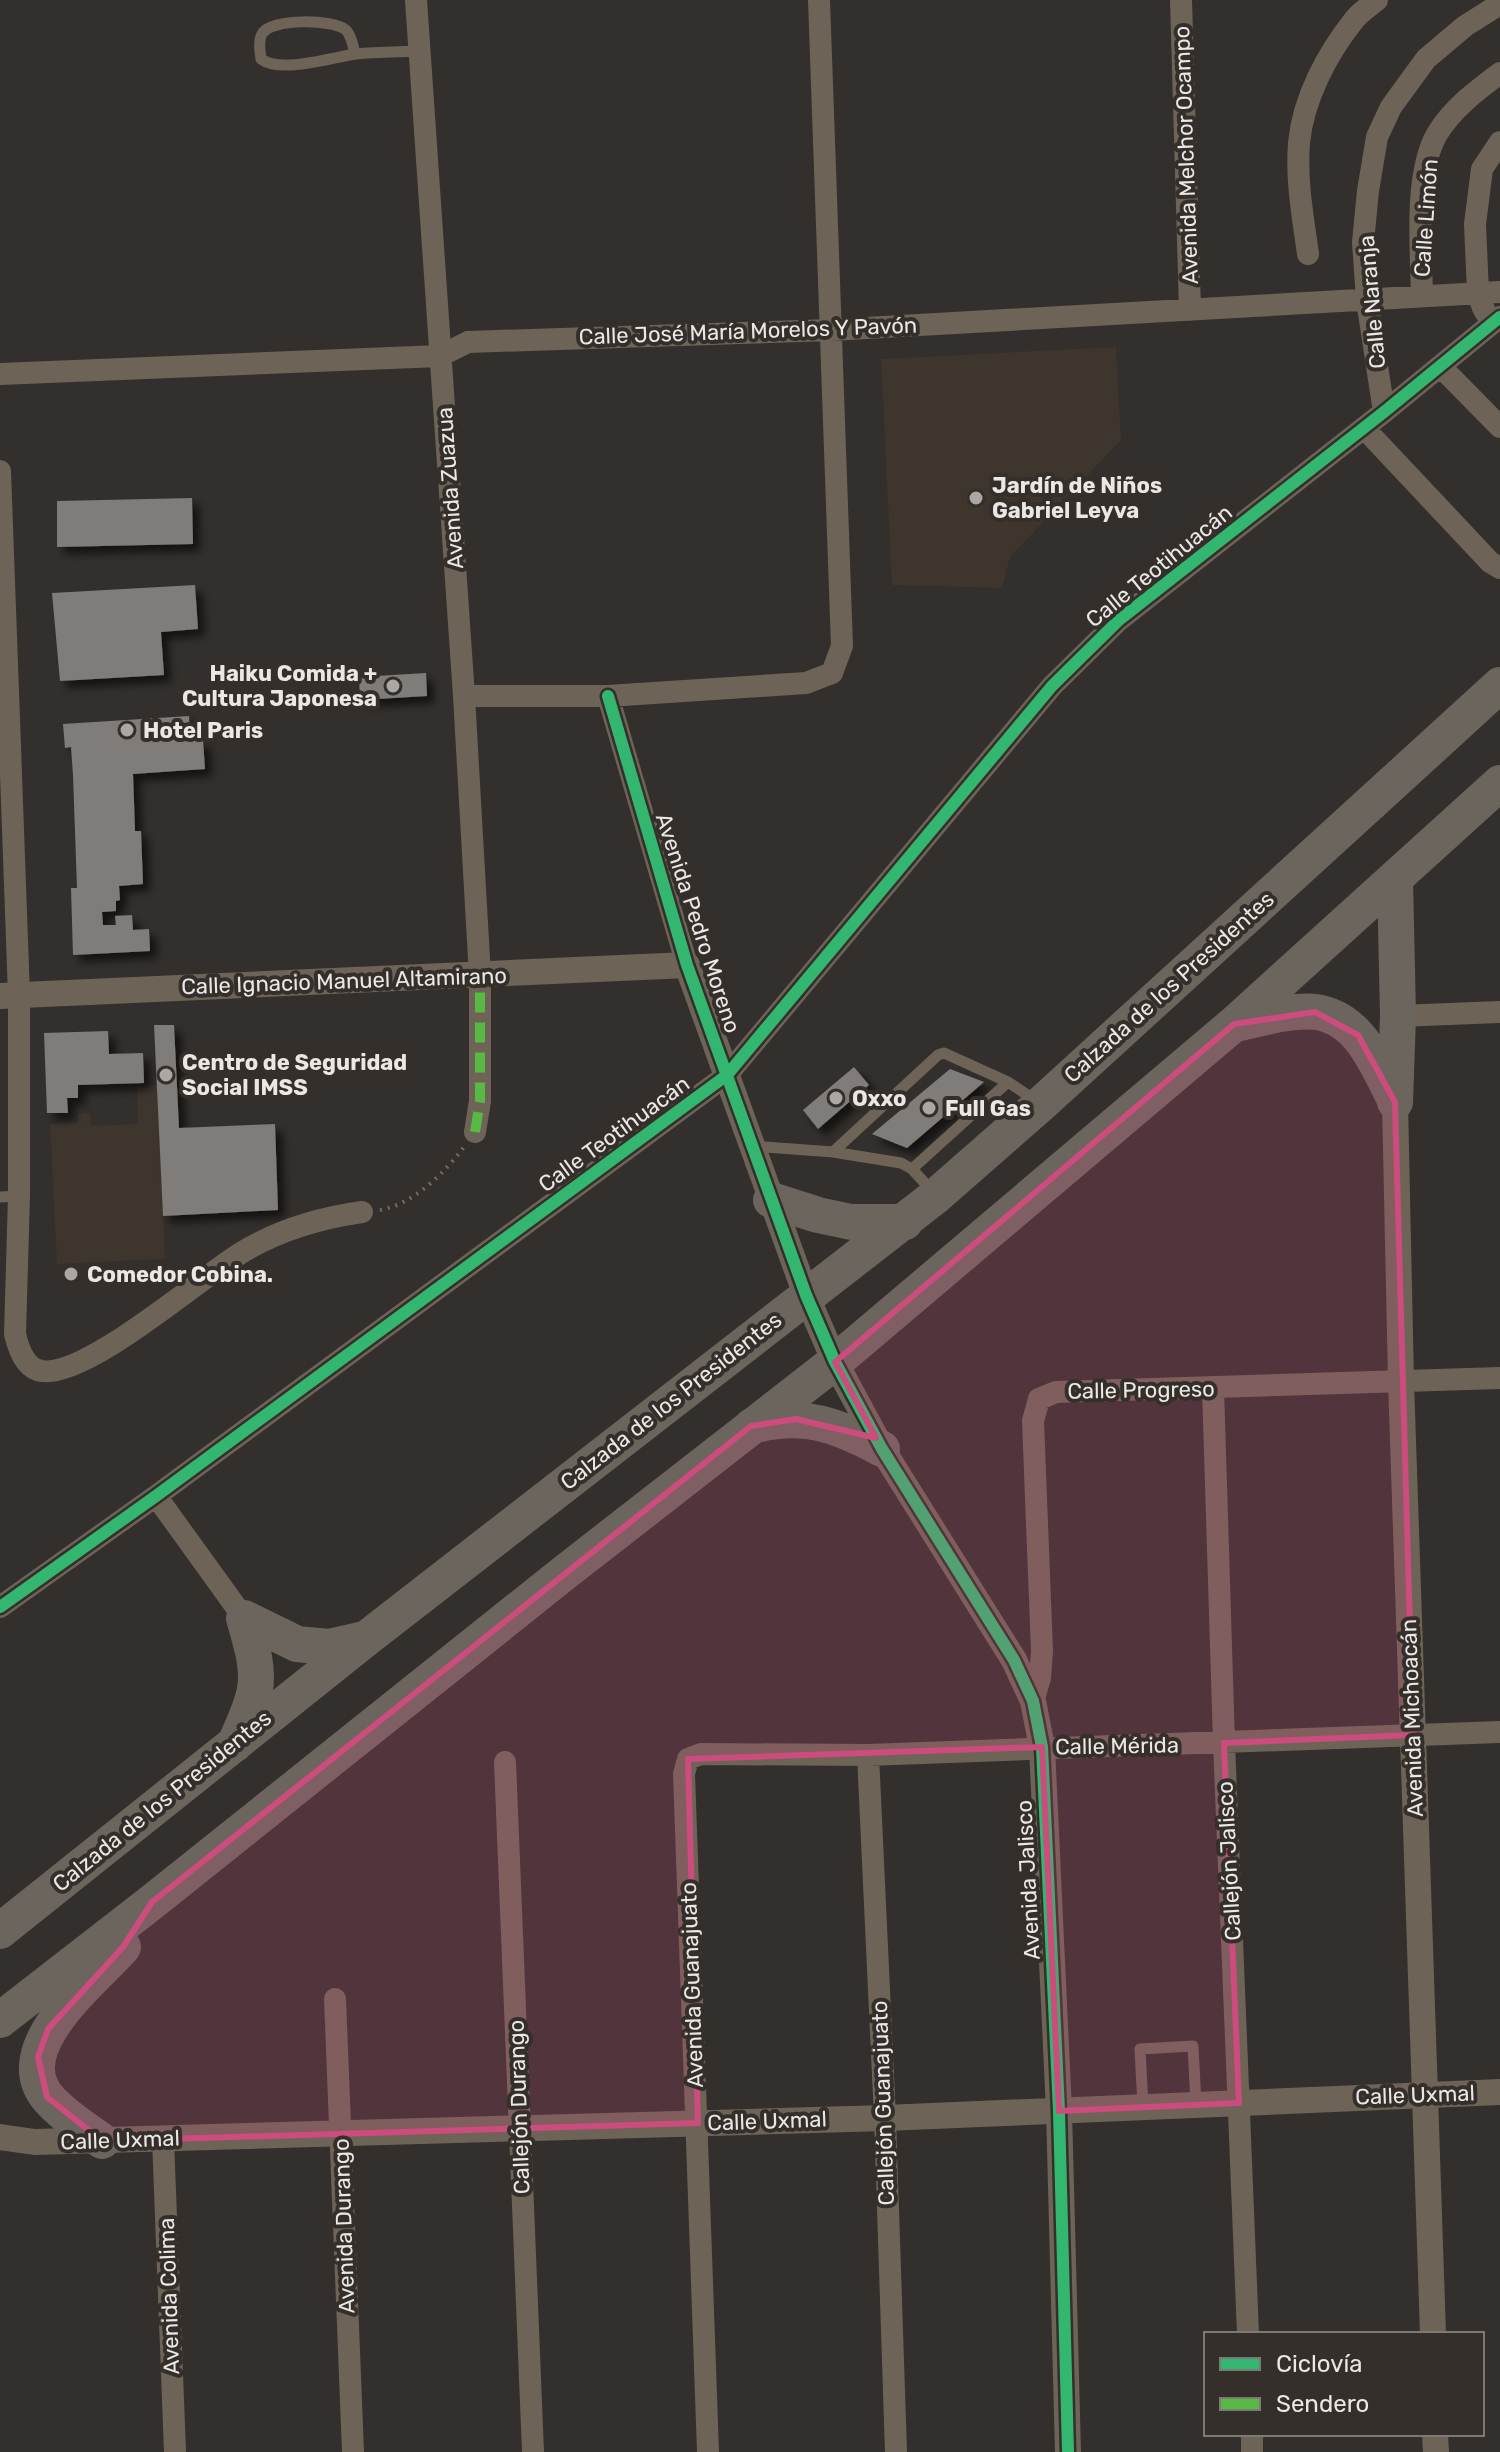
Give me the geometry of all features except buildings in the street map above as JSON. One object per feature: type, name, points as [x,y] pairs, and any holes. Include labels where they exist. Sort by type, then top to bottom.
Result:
[{"type":"highway","name":"Calzada de los Presidentes","points":[[0,1931],[367,1638],[806,1295],[905,1222],[1041,1104],[1500,685]]},
{"type":"highway","points":[[0,2020],[835,1362],[1234,1024],[1500,783]]},
{"type":"highway","points":[[1395,879],[1398,1016],[1395,1102]]},
{"type":"highway","points":[[1234,1024],[1315,1012],[1338,1019],[1358,1035],[1395,1102]]},
{"type":"highway","points":[[771,1200],[851,1222],[905,1222]]},
{"type":"highway","points":[[751,1426],[773,1420],[818,1422],[840,1428],[882,1449]]},
{"type":"highway","points":[[244,1618],[297,1644],[329,1647],[367,1638]]},
{"type":"highway","points":[[235,1744],[256,1685],[254,1658],[244,1618]]},
{"type":"highway","points":[[102,2141],[64,2114],[47,2097],[38,2078],[38,2057],[48,2029],[123,1947],[152,1902]]},
{"type":"street","name":"Avenida Zuazua","points":[[416,0],[480,976],[480,1101],[475,1132]]},
{"type":"street","points":[[464,696],[608,696],[806,683],[832,673],[842,646],[819,0]]},
{"type":"street","name":"Avenida Melchor Ocampo","points":[[1181,0],[1190,310]]},
{"type":"street","points":[[1308,254],[1299,185],[1299,141],[1309,99],[1329,58],[1356,18],[1377,0]]},
{"type":"street","name":"Calle Naranja","points":[[1384,412],[1367,300],[1363,242],[1377,137],[1391,107],[1426,59],[1465,26],[1500,4]]},
{"type":"street","name":"Calle Limón","points":[[1422,295],[1420,233],[1425,161],[1437,134],[1454,112],[1476,90],[1500,73]]},
{"type":"street","points":[[1496,320],[1483,308],[1489,292],[1475,224],[1482,169],[1500,142]]},
{"type":"street","name":"Calle José María Morelos Y Pavón","points":[[0,374],[440,356],[468,342],[831,330],[1489,292]]},
{"type":"street","name":"Calle Teotihuacán","points":[[0,1607],[156,1496],[727,1075],[1052,686],[1119,620],[1496,320]]},
{"type":"street","points":[[1440,366],[1500,427]]},
{"type":"street","points":[[1364,428],[1490,562],[1500,568]]},
{"type":"street","points":[[0,471],[10,995],[11,1339],[31,1366],[40,1371],[76,1363],[116,1342],[241,1253],[286,1231],[324,1218],[362,1212]]},
{"type":"street","name":"Avenida Pedro Moreno","points":[[608,696],[687,965],[806,1295],[835,1362]]},
{"type":"street","name":"Calle Ignacio Manuel Altamirano","points":[[10,995],[687,965]]},
{"type":"street","points":[[1398,1016],[1500,1012]]},
{"type":"street","name":"Avenida Michoacán","points":[[1395,1102],[1401,1381],[1433,2332]]},
{"type":"street","name":"Avenida Jalisco","points":[[835,1362],[882,1449],[1014,1660],[1033,1701],[1042,1747],[1059,2111],[1068,2452]]},
{"type":"street","name":"Calle Progreso","points":[[1033,1701],[1040,1678],[1042,1651],[1033,1421],[1039,1399],[1056,1392],[1500,1378]]},
{"type":"street","name":"Callejón Jalisco","points":[[1213,1388],[1248,2332]]},
{"type":"street","points":[[156,1496],[244,1618]]},
{"type":"street","name":"Calle Mérida","points":[[688,1759],[701,1754],[868,1755],[1500,1732]]},
{"type":"street","name":"Callejón Guanajuato","points":[[868,1755],[885,2118],[896,2452]]},
{"type":"street","name":"Avenida Guanajuato","points":[[688,1759],[684,1774],[708,2452]]},
{"type":"street","name":"Callejón Durango","points":[[505,1762],[533,2452]]},
{"type":"street","name":"Avenida Durango","points":[[335,1999],[353,2452]]},
{"type":"street","name":"Calle Uxmal","points":[[0,2137],[35,2142],[520,2130],[1500,2092]]},
{"type":"street","name":"Avenida Colima","points":[[163,2139],[175,2452]]},
{"type":"street","name":"Calle Uxmal","points":[[0,2152],[35,2142]]},
{"type":"lane","points":[[355,54],[350,35],[345,29],[330,23],[272,26],[264,30],[260,37],[261,59],[271,64],[326,61],[355,54],[420,51]]},
{"type":"lane","points":[[833,1152],[938,1055],[951,1054],[1008,1082],[1041,1104]]},
{"type":"lane","points":[[912,1169],[1008,1082]]},
{"type":"lane","points":[[752,1146],[833,1152],[901,1163],[912,1169],[936,1196]]},
{"type":"lane","points":[[1143,2107],[1140,2049],[1193,2046],[1196,2105]]},
{"type":"path","points":[[362,1212],[399,1205],[413,1197],[459,1153],[475,1132]]},
{"type":"highlighted area","points":[[1315,1012],[1358,1035],[1395,1102],[1413,1735],[1224,1743],[1239,2103],[1059,2111],[1042,1747],[688,1759],[698,2123],[102,2141],[47,2097],[38,2057],[48,2029],[123,1947],[152,1902],[564,1573],[751,1426],[796,1419],[876,1438],[835,1362],[1234,1024]]},
{"type":"shaded area","name":"Jardín de Niños Gabriel Leyva","points":[[1116,347],[1121,440],[1010,557],[1002,588],[892,585],[881,359]]},
{"type":"shaded area","points":[[157,1085],[165,1259],[57,1264],[50,1124],[78,1123],[78,1114],[90,1114],[91,1126],[138,1124],[137,1086]]},
{"type":"marked path","points":[[475,1132],[480,1101],[480,976]]},
{"type":"cycle path","points":[[0,1607],[156,1496],[727,1075],[1052,686],[1119,620],[1500,317]]},
{"type":"cycle path","points":[[608,696],[687,965],[806,1295],[835,1362],[882,1449],[1014,1660],[1033,1701],[1042,1747],[1059,2111],[1068,2452]]},
{"type":"place","name":"Jardín de Niños Gabriel Leyva","points":[[976,498]]},
{"type":"place","name":"Haiku Comida + Cultura Japonesa","points":[[393,686]]},
{"type":"place","name":"Hotel Paris","points":[[127,730]]},
{"type":"place","name":"Centro de Seguridad Social IMSS","points":[[166,1075]]},
{"type":"place","name":"Oxxo","points":[[836,1098]]},
{"type":"place","name":"Full Gas","points":[[929,1108]]},
{"type":"place","name":"Comedor Cobina.","points":[[71,1274]]}]
